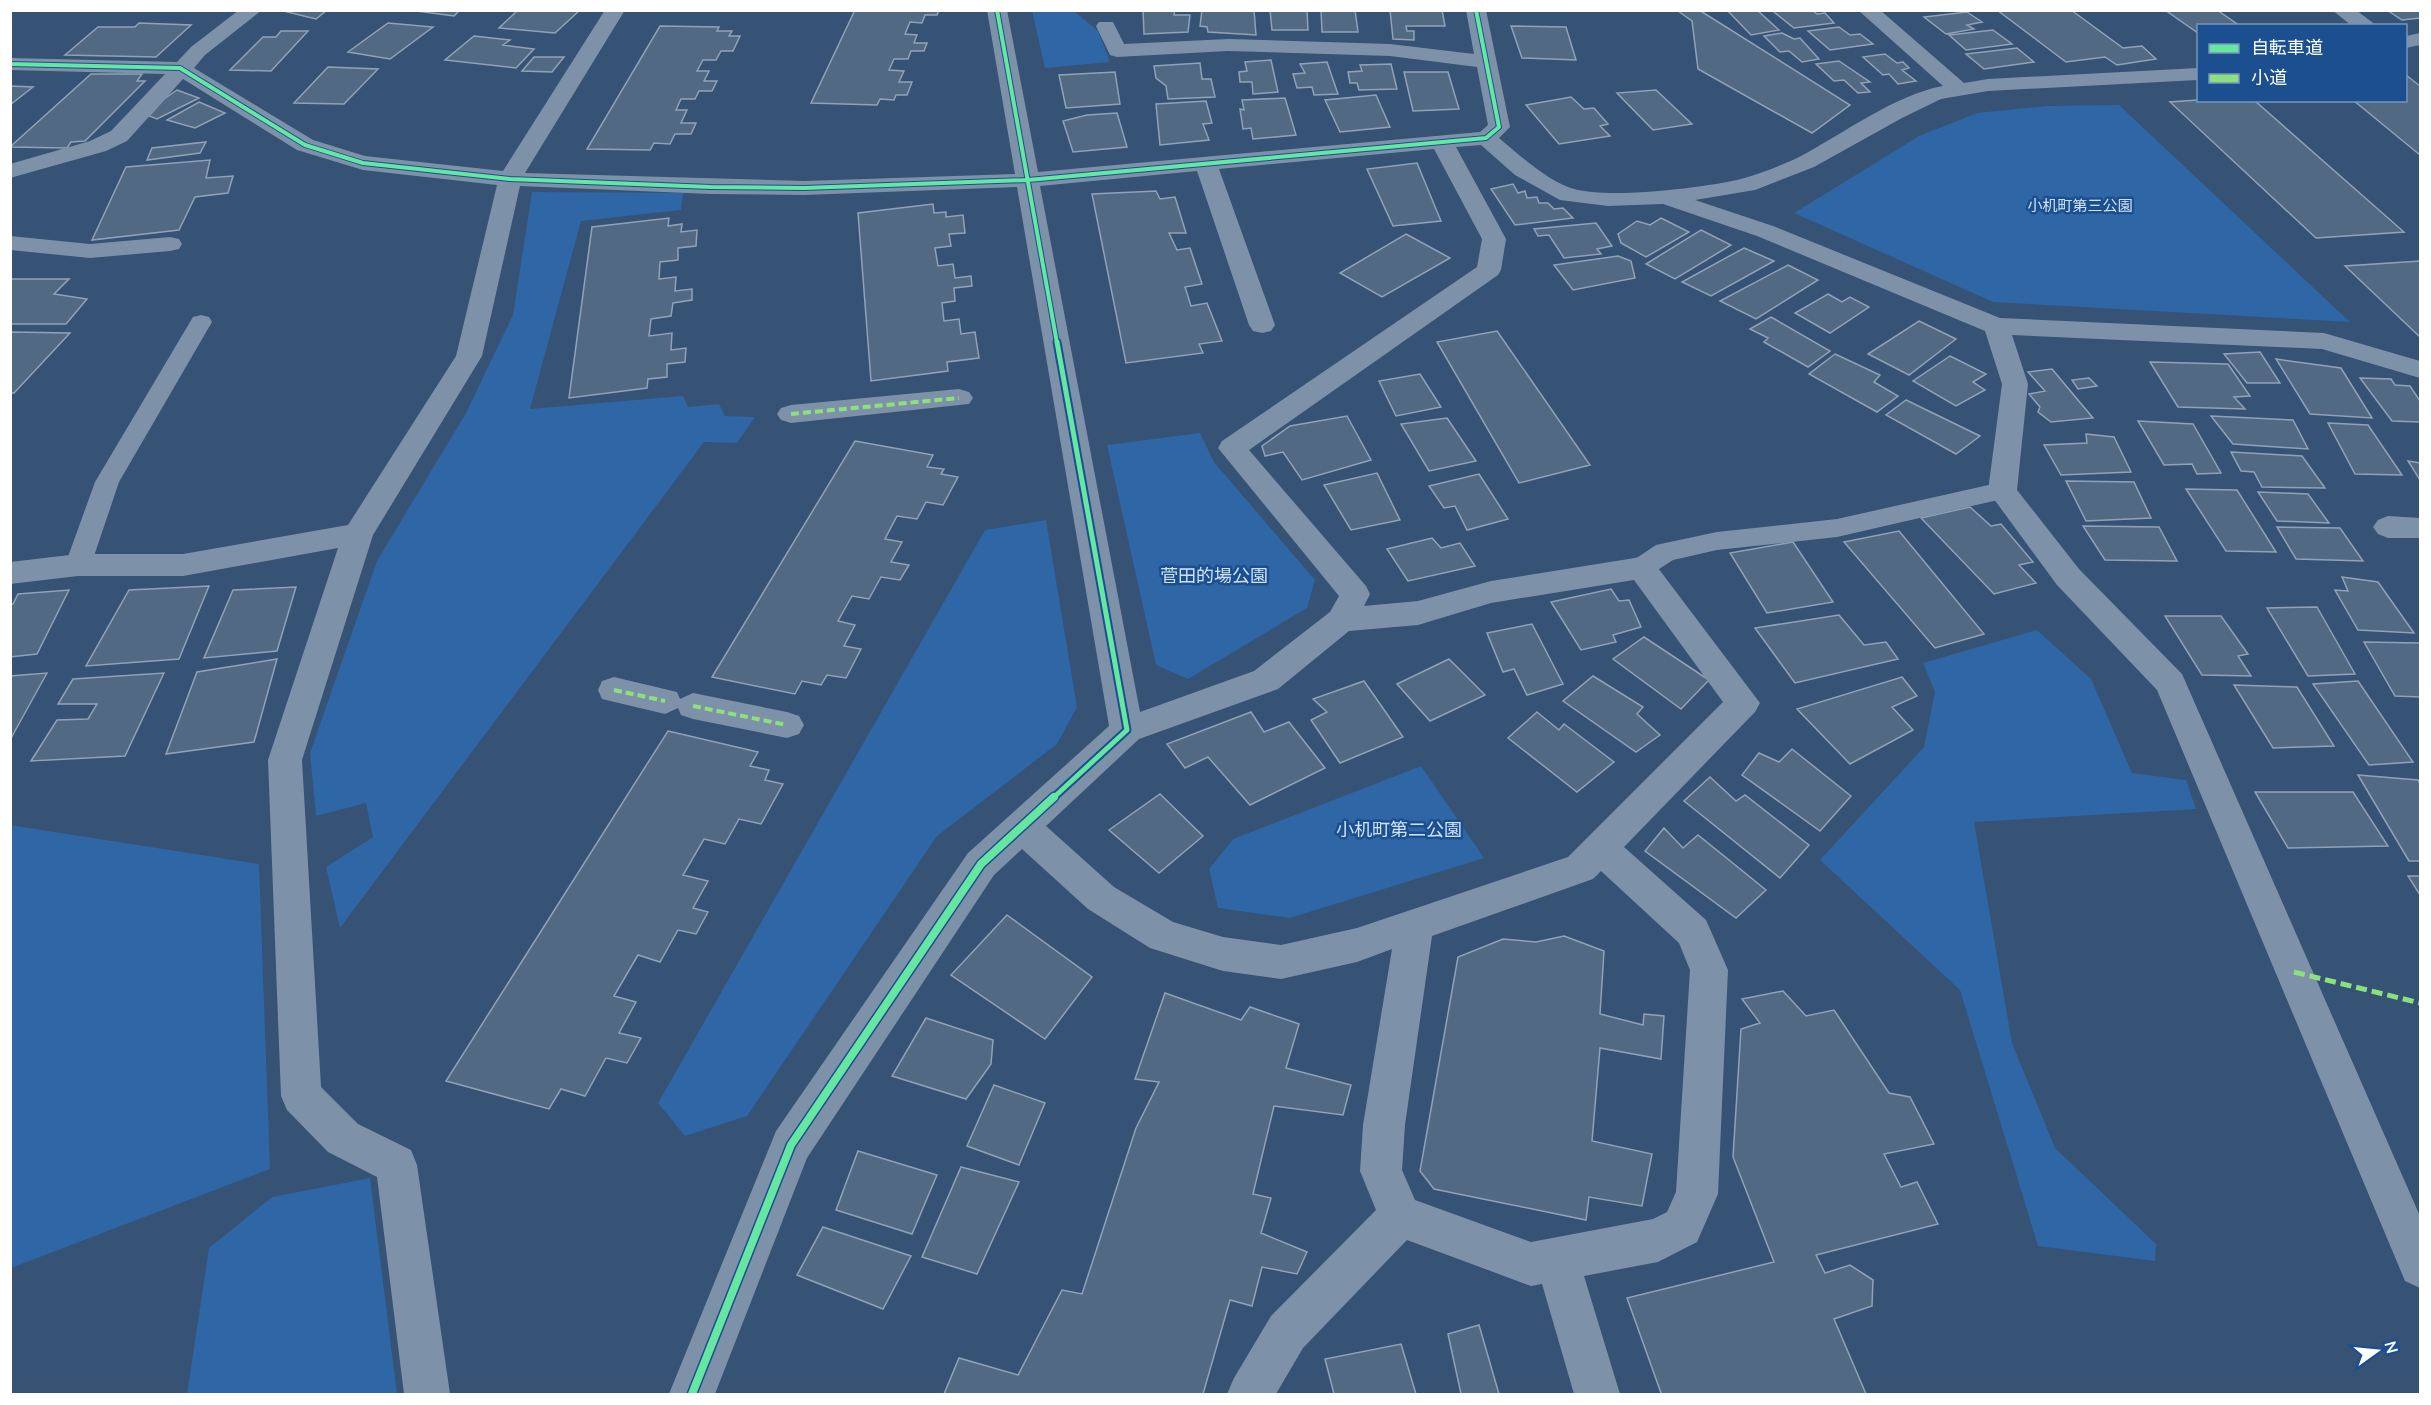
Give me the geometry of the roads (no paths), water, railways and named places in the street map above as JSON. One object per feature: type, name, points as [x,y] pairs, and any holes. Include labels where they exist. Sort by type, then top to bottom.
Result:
[{"type":"street","points":[[10,171],[98,146],[119,136],[180,68],[198,51],[252,10]]},
{"type":"street","points":[[428,1395],[396,1165],[343,1138],[301,1096],[285,760],[358,534],[469,356],[510,179],[615,10]]},
{"type":"street","points":[[997,10],[1127,730]]},
{"type":"street","points":[[10,64],[180,68],[305,145],[363,163],[510,179],[711,187],[792,188],[1028,180],[1486,138],[1499,127],[1476,10]]},
{"type":"street","points":[[1868,10],[1960,90]]},
{"type":"street","points":[[2342,10],[2364,24]]},
{"type":"street","points":[[1106,26],[1117,51],[1228,45],[1390,50],[1486,62]]},
{"type":"street","points":[[1486,138],[1523,170],[1568,195],[1608,199],[1665,197],[1747,185],[1806,162],[1894,113],[1935,94],[1988,85],[2061,80],[2171,78],[2197,74]]},
{"type":"street","points":[[692,1395],[791,1145],[981,864],[1127,730],[1266,680],[1341,620],[1355,594],[1232,448],[1489,270],[1494,239],[1442,142]]},
{"type":"street","points":[[1206,164],[1262,325]]},
{"type":"street","points":[[1665,197],[1765,231],[1996,326],[2324,341],[2421,370]]},
{"type":"street","points":[[10,243],[90,251],[170,244]]},
{"type":"street","points":[[1996,326],[2014,384],[2002,491],[2068,577],[2170,683],[2421,1266]]},
{"type":"street","points":[[791,414],[959,398]]},
{"type":"street","points":[[2388,527],[2421,528]]},
{"type":"street","points":[[10,573],[78,565],[183,565],[358,534]]},
{"type":"street","points":[[1021,826],[1101,898],[1163,936],[1223,954],[1281,962],[1357,945],[1580,868],[1743,703],[1641,568],[1491,592],[1418,613],[1341,620]]},
{"type":"street","points":[[614,690],[788,725]]},
{"type":"street","points":[[1415,925],[1384,1125],[1381,1171],[1400,1216],[1531,1264],[1658,1240],[1682,1227],[1698,1194],[1709,970],[1693,932],[1600,848]]},
{"type":"street","points":[[1250,1395],[1287,1332],[1400,1216]]},
{"type":"street","points":[[1557,1260],[1597,1395]]},
{"type":"lane","points":[[78,565],[107,482],[201,322]]},
{"type":"lane","points":[[1641,568],[1665,552],[1717,541],[1838,528],[2002,491]]},
{"type":"park label","name":"小机町第三公園","points":[[2080,206]]},
{"type":"park label","name":"菅田的場公園","points":[[1214,576]]},
{"type":"park label","name":"小机町第二公園","points":[[1399,830]]}]
